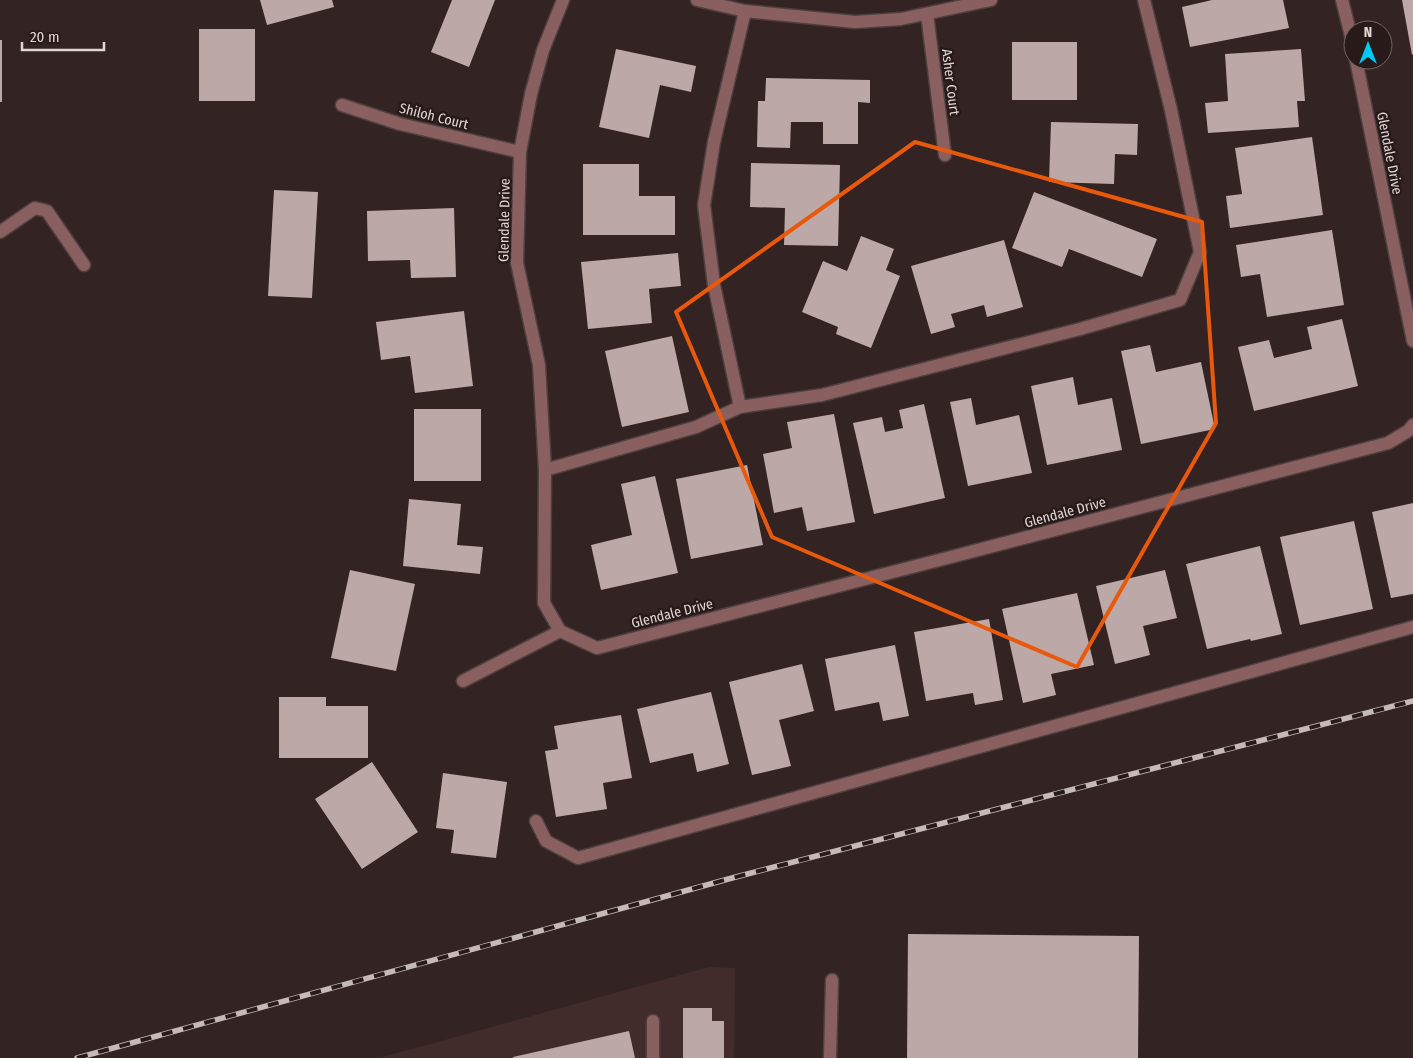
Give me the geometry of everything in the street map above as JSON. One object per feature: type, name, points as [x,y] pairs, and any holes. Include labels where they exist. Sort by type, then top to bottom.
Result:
[{"type":"street","name":"Glendale Drive","points":[[563,0],[543,50],[531,94],[520,152],[517,263],[539,365],[545,470],[544,603],[560,631],[597,648],[1388,443],[1408,431],[1413,425]]},
{"type":"street","points":[[697,0],[745,11],[855,22],[901,19],[991,0]]},
{"type":"street","points":[[545,470],[696,427],[740,407],[822,395],[1080,329],[1180,300],[1200,252],[1170,110],[1144,0]]},
{"type":"street","points":[[1342,0],[1347,20]]},
{"type":"street","points":[[740,407],[714,285],[704,205],[714,142],[745,11]]},
{"type":"street","name":"Asher Court","points":[[927,14],[945,155]]},
{"type":"street","name":"Glendale Drive","points":[[1358,70],[1413,341]]},
{"type":"street","name":"Shiloh Court","points":[[342,105],[400,124],[520,152]]},
{"type":"street","points":[[0,232],[35,208],[47,211],[84,265]]},
{"type":"street","points":[[536,821],[546,841],[578,858],[1413,627]]},
{"type":"street","points":[[463,681],[560,631]]},
{"type":"street","points":[[830,1058],[832,980]]},
{"type":"street","points":[[652,1058],[653,1022]]},
{"type":"highlighted area","points":[[915,142],[1202,222],[1216,423],[1077,667],[772,537],[676,312]]},
{"type":"shaded area","points":[[709,967],[735,968],[734,1058],[379,1058]]},
{"type":"building","points":[[260,0],[332,0],[334,7],[267,25]]},
{"type":"building","points":[[452,0],[495,0],[469,67],[431,52]]},
{"type":"building","points":[[1212,0],[1283,0],[1289,28],[1190,47],[1182,7]]},
{"type":"building","points":[[1402,0],[1413,0],[1412,55]]},
{"type":"building","points":[[199,29],[255,29],[255,101],[199,101]]},
{"type":"building","points":[[0,40],[2,40],[2,102],[0,102]]},
{"type":"building","points":[[1012,42],[1077,42],[1077,100],[1012,100]]},
{"type":"building","points":[[616,49],[696,66],[691,92],[660,85],[649,138],[599,127]]},
{"type":"building","points":[[1301,49],[1305,101],[1297,101],[1299,127],[1208,133],[1205,103],[1228,101],[1225,54]]},
{"type":"building","points":[[766,78],[870,80],[870,103],[858,102],[858,144],[823,144],[823,122],[791,122],[790,148],[757,147],[758,101],[765,101]]},
{"type":"building","points":[[1051,122],[1138,124],[1137,155],[1115,154],[1114,184],[1049,182]]},
{"type":"building","points":[[1312,137],[1323,215],[1230,228],[1226,196],[1242,194],[1235,148]]},
{"type":"building","points":[[751,163],[840,165],[838,246],[784,245],[785,208],[750,207]]},
{"type":"building","points":[[583,164],[639,164],[639,196],[675,196],[675,235],[583,235]]},
{"type":"building","points":[[274,190],[318,192],[312,298],[268,296]]},
{"type":"building","points":[[1034,192],[1157,239],[1142,277],[1069,249],[1062,267],[1012,248]]},
{"type":"building","points":[[454,208],[456,277],[411,278],[410,260],[368,261],[367,211]]},
{"type":"building","points":[[1332,230],[1344,305],[1267,317],[1260,274],[1241,277],[1236,245]]},
{"type":"building","points":[[861,236],[894,249],[886,270],[900,276],[871,348],[836,334],[838,327],[802,312],[823,261],[847,271]]},
{"type":"building","points":[[1004,240],[1023,307],[987,317],[984,305],[951,314],[955,327],[931,334],[911,266]]},
{"type":"building","points":[[678,253],[681,286],[649,289],[652,323],[588,329],[581,262]]},
{"type":"building","points":[[464,311],[473,386],[415,393],[410,356],[381,360],[376,322]]},
{"type":"building","points":[[1342,319],[1358,386],[1254,411],[1238,347],[1269,340],[1274,358],[1312,349],[1307,327]]},
{"type":"building","points":[[672,336],[689,412],[622,427],[605,351]]},
{"type":"building","points":[[1150,345],[1156,372],[1201,362],[1215,429],[1141,444],[1121,351]]},
{"type":"building","points":[[1073,377],[1078,405],[1112,398],[1122,450],[1047,465],[1031,386]]},
{"type":"building","points":[[971,398],[976,425],[1019,415],[1032,473],[968,486],[950,402]]},
{"type":"building","points":[[924,404],[945,498],[874,514],[853,423],[882,417],[885,432],[903,428],[899,410]]},
{"type":"building","points":[[414,409],[481,409],[481,481],[414,481]]},
{"type":"building","points":[[834,414],[855,522],[807,531],[802,507],[774,513],[763,454],[792,448],[787,422]]},
{"type":"building","points":[[747,465],[763,545],[691,559],[676,479]]},
{"type":"building","points":[[655,476],[678,573],[601,590],[591,545],[632,535],[621,484]]},
{"type":"building","points":[[409,499],[461,504],[457,545],[483,547],[480,574],[403,566]]},
{"type":"building","points":[[1413,503],[1413,594],[1391,598],[1372,512]]},
{"type":"building","points":[[1354,521],[1373,609],[1300,625],[1280,537]]},
{"type":"building","points":[[1260,546],[1282,634],[1207,649],[1186,564]]},
{"type":"building","points":[[350,570],[415,584],[396,671],[331,658]]},
{"type":"building","points":[[1165,570],[1177,618],[1143,626],[1150,655],[1115,664],[1096,586]]},
{"type":"building","points":[[1077,593],[1094,665],[1051,674],[1056,695],[1023,703],[1002,609]]},
{"type":"building","points":[[989,619],[1003,700],[975,705],[973,693],[926,701],[914,632]]},
{"type":"building","points":[[895,645],[909,716],[883,721],[879,702],[835,711],[825,659]]},
{"type":"building","points":[[802,664],[814,711],[779,720],[791,766],[752,775],[729,682]]},
{"type":"building","points":[[711,692],[729,764],[697,772],[693,753],[650,763],[637,709]]},
{"type":"building","points":[[279,697],[326,697],[326,706],[368,706],[368,758],[279,758]]},
{"type":"building","points":[[621,715],[632,778],[603,783],[607,809],[556,817],[545,751],[558,749],[554,726]]},
{"type":"building","points":[[372,762],[418,832],[362,869],[315,799]]},
{"type":"building","points":[[443,773],[507,782],[496,858],[451,853],[454,830],[436,828]]},
{"type":"building","points":[[908,934],[1139,936],[1138,1058],[907,1058]]},
{"type":"building","points":[[683,1008],[712,1008],[712,1021],[724,1021],[724,1058],[683,1058]]},
{"type":"building","points":[[629,1031],[635,1058],[513,1058],[513,1057]]},
{"type":"railway","points":[[77,1058],[732,878],[1413,701]]}]
